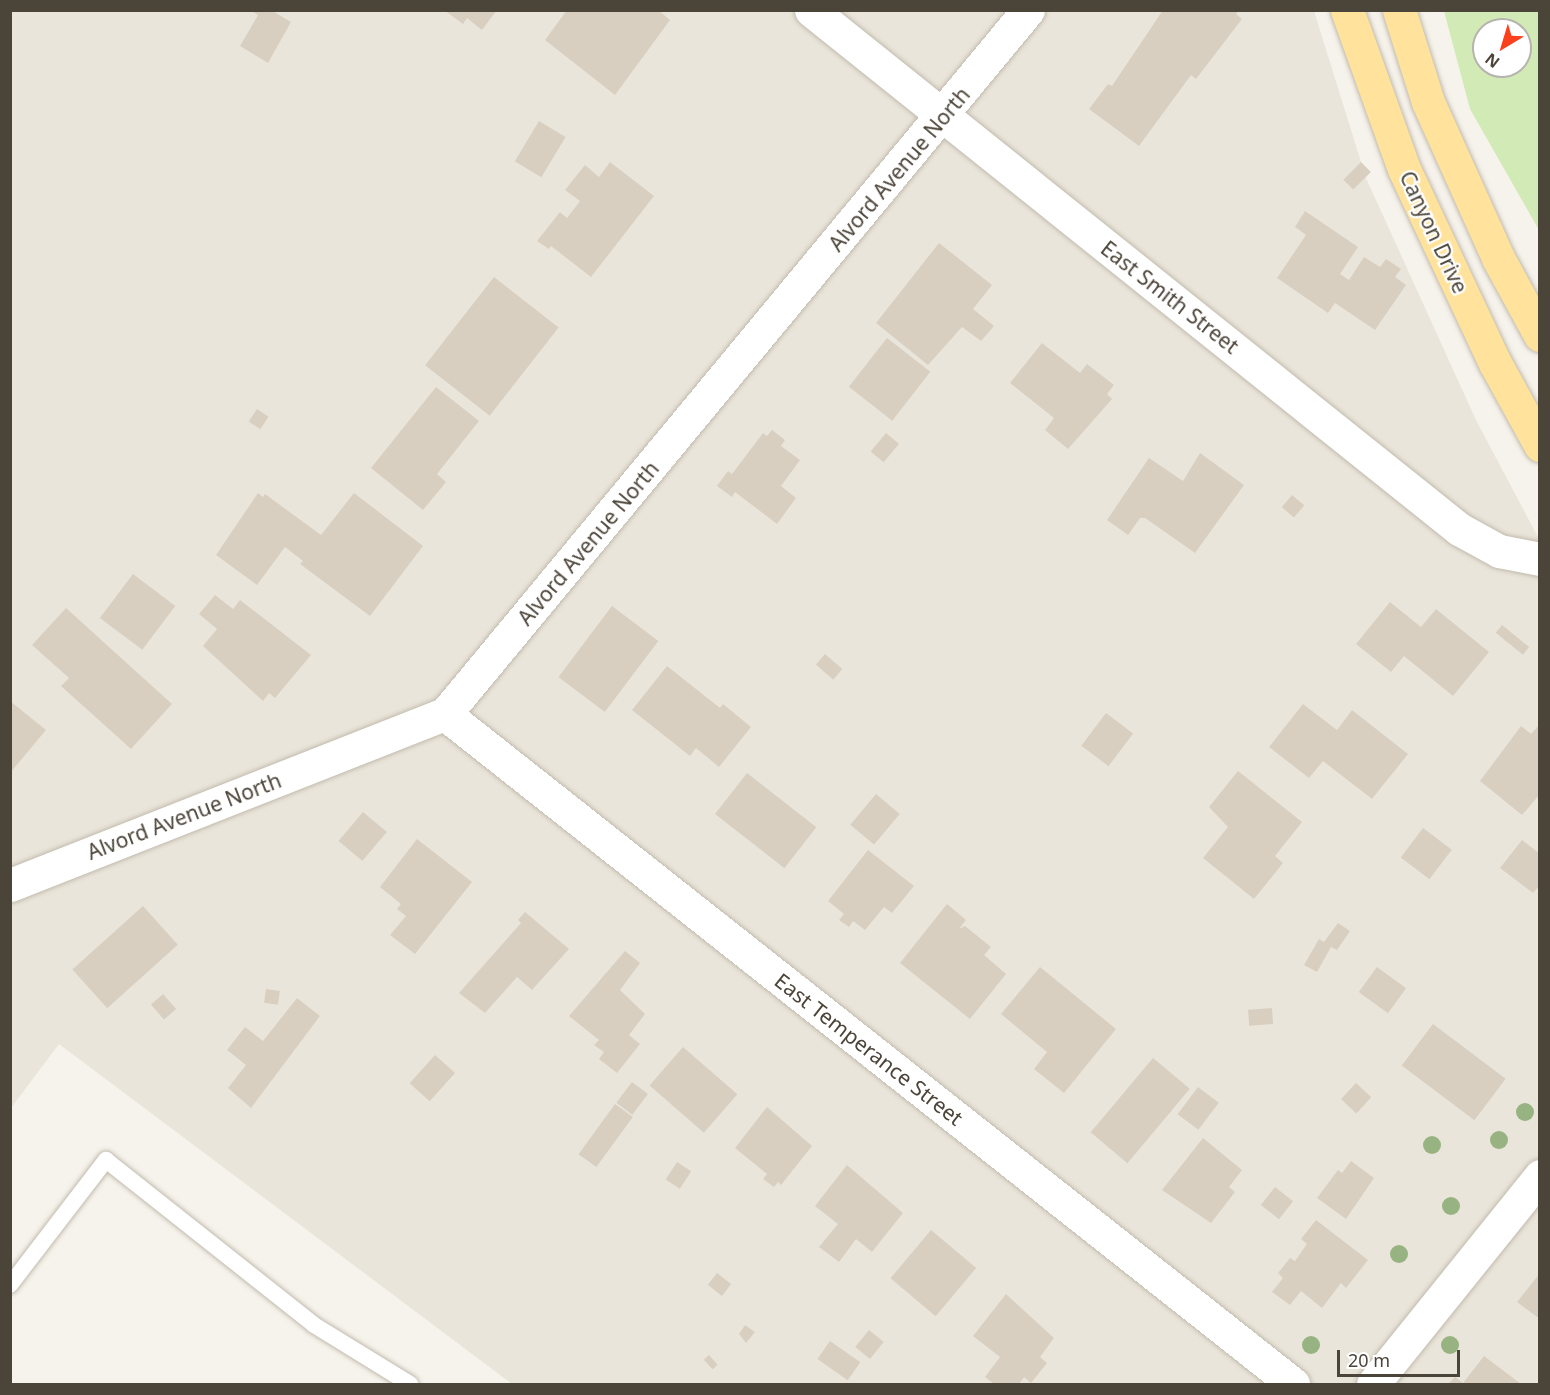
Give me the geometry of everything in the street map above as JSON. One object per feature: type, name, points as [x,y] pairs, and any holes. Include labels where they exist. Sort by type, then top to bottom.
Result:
[{"type":"main road","name":"Canyon Drive","points":[[1347,10],[1404,169],[1495,363],[1539,445]]},
{"type":"main road","points":[[1399,10],[1428,102],[1498,258],[1539,335]]},
{"type":"street","name":"East Smith Street","points":[[811,10],[1459,529],[1499,551],[1539,559]]},
{"type":"street","name":"Alvord Avenue North","points":[[10,885],[445,714],[943,117],[1028,10]]},
{"type":"street","name":"East Temperance Street","points":[[445,714],[1293,1384]]},
{"type":"street","points":[[1373,1384],[1539,1176]]},
{"type":"lane","points":[[10,1285],[106,1160],[314,1325],[410,1384]]},
{"type":"shaded area","points":[[11,11],[1314,11],[1366,178],[1476,420],[1539,539],[1539,1384],[512,1384],[59,1044],[11,1108]]},
{"type":"green space","points":[[1444,11],[1539,11],[1539,230],[1470,109]]},
{"type":"building","points":[[250,10],[271,10],[291,22],[268,63],[240,46],[258,15]]},
{"type":"building","points":[[444,10],[497,10],[482,30],[467,18],[463,24]]},
{"type":"building","points":[[567,10],[658,10],[670,20],[615,95],[545,40]]},
{"type":"building","points":[[1163,10],[1239,10],[1236,14],[1242,19],[1196,79],[1191,75],[1139,146],[1089,109],[1108,84],[1112,86]]},
{"type":"building","points":[[539,121],[566,137],[541,177],[515,161]]},
{"type":"building","points":[[610,162],[654,196],[591,277],[551,246],[549,249],[537,241],[560,212],[567,218],[580,201],[565,190],[585,165],[599,177]]},
{"type":"building","points":[[1361,162],[1371,172],[1353,190],[1343,180]]},
{"type":"building","points":[[1305,211],[1358,247],[1340,274],[1349,280],[1364,257],[1380,267],[1386,259],[1401,269],[1395,277],[1406,285],[1375,330],[1335,303],[1328,313],[1277,278],[1306,235],[1295,227]]},
{"type":"building","points":[[939,243],[992,285],[973,309],[994,326],[981,341],[962,327],[928,365],[876,323]]},
{"type":"building","points":[[494,277],[559,327],[490,416],[425,365]]},
{"type":"building","points":[[887,338],[930,372],[892,421],[849,387]]},
{"type":"building","points":[[1042,343],[1080,373],[1087,364],[1114,385],[1107,394],[1112,399],[1068,449],[1045,430],[1054,418],[1010,383]]},
{"type":"building","points":[[436,387],[479,421],[437,474],[446,482],[423,510],[371,468]]},
{"type":"building","points":[[257,409],[269,417],[260,429],[249,421]]},
{"type":"building","points":[[772,430],[785,440],[781,446],[800,460],[781,486],[796,498],[777,524],[735,492],[732,497],[717,486],[728,471],[732,474],[763,433],[767,436]]},
{"type":"building","points":[[886,433],[899,444],[884,462],[871,451]]},
{"type":"building","points":[[1200,453],[1244,485],[1195,553],[1145,518],[1140,518],[1128,535],[1107,520],[1149,458],[1183,481]]},
{"type":"building","points":[[258,493],[263,497],[265,494],[321,535],[354,493],[423,546],[370,616],[300,564],[303,561],[285,547],[257,585],[216,555]]},
{"type":"building","points":[[1292,495],[1304,505],[1294,518],[1282,507]]},
{"type":"building","points":[[133,574],[175,606],[142,650],[100,618]]},
{"type":"building","points":[[215,595],[233,609],[240,600],[311,655],[275,698],[269,693],[263,701],[203,646],[217,629],[199,614]]},
{"type":"building","points":[[1390,602],[1421,627],[1436,609],[1489,652],[1453,696],[1404,656],[1391,672],[1356,644]]},
{"type":"building","points":[[612,606],[658,641],[605,712],[558,677]]},
{"type":"building","points":[[66,608],[172,704],[131,749],[61,686],[69,678],[32,645]]},
{"type":"building","points":[[1502,625],[1529,647],[1523,655],[1496,633]]},
{"type":"building","points":[[825,654],[842,669],[833,680],[816,665]]},
{"type":"building","points":[[667,666],[720,708],[723,704],[751,727],[719,767],[696,748],[690,756],[632,710]]},
{"type":"building","points":[[10,701],[46,730],[10,773]]},
{"type":"building","points":[[1303,704],[1337,730],[1352,710],[1408,754],[1372,799],[1323,761],[1309,778],[1269,747]]},
{"type":"building","points":[[1106,713],[1133,733],[1108,766],[1081,746]]},
{"type":"building","points":[[1540,724],[1540,794],[1522,815],[1480,781],[1521,726],[1531,734]]},
{"type":"building","points":[[1238,771],[1302,822],[1275,856],[1283,863],[1254,899],[1203,858],[1228,827],[1209,807]]},
{"type":"building","points":[[747,773],[816,827],[784,868],[715,814]]},
{"type":"building","points":[[876,794],[900,814],[874,845],[850,825]]},
{"type":"building","points":[[363,812],[387,832],[362,861],[339,841]]},
{"type":"building","points":[[1423,828],[1452,850],[1429,879],[1401,858]]},
{"type":"building","points":[[417,839],[472,882],[415,954],[390,935],[406,916],[397,909],[401,904],[380,887]]},
{"type":"building","points":[[1522,840],[1540,854],[1540,885],[1533,893],[1500,868]]},
{"type":"building","points":[[868,850],[914,886],[892,913],[884,907],[865,930],[853,921],[849,927],[839,920],[844,914],[828,901]]},
{"type":"building","points":[[947,904],[966,920],[959,929],[965,926],[991,947],[984,955],[1006,974],[970,1019],[900,963]]},
{"type":"building","points":[[143,906],[178,945],[107,1008],[72,970]]},
{"type":"building","points":[[525,912],[569,949],[532,990],[517,977],[485,1013],[459,993],[521,923],[518,920]]},
{"type":"building","points":[[1338,923],[1350,931],[1337,950],[1331,947],[1317,972],[1304,965],[1319,939],[1324,942]]},
{"type":"building","points":[[625,951],[640,963],[620,990],[645,1014],[629,1035],[640,1044],[617,1073],[599,1059],[604,1052],[594,1045],[599,1040],[569,1016]]},
{"type":"building","points":[[1040,967],[1116,1029],[1064,1093],[1034,1069],[1047,1052],[1001,1014]]},
{"type":"building","points":[[1377,967],[1406,988],[1388,1013],[1359,992]]},
{"type":"building","points":[[266,989],[280,991],[278,1005],[264,1003]]},
{"type":"building","points":[[163,994],[176,1009],[164,1020],[151,1004]]},
{"type":"building","points":[[297,998],[320,1016],[251,1108],[228,1088],[246,1065],[227,1050],[245,1027],[263,1041]]},
{"type":"building","points":[[1272,1008],[1273,1024],[1249,1026],[1248,1010]]},
{"type":"building","points":[[1433,1024],[1506,1079],[1474,1120],[1402,1066]]},
{"type":"building","points":[[683,1047],[737,1094],[704,1133],[650,1085]]},
{"type":"building","points":[[435,1055],[455,1073],[430,1101],[410,1083]]},
{"type":"building","points":[[1153,1058],[1190,1089],[1127,1163],[1091,1132]]},
{"type":"building","points":[[632,1082],[648,1094],[632,1115],[616,1103]]},
{"type":"building","points":[[1356,1083],[1371,1097],[1356,1113],[1341,1099]]},
{"type":"building","points":[[1198,1087],[1219,1103],[1198,1130],[1178,1114]]},
{"type":"building","points":[[615,1104],[633,1117],[596,1167],[579,1154]]},
{"type":"building","points":[[767,1107],[812,1146],[781,1185],[778,1182],[774,1187],[763,1179],[767,1174],[735,1148]]},
{"type":"building","points":[[1203,1138],[1242,1170],[1229,1187],[1235,1192],[1211,1223],[1162,1190]]},
{"type":"building","points":[[1351,1161],[1374,1178],[1346,1219],[1317,1198],[1338,1170],[1342,1173]]},
{"type":"building","points":[[677,1162],[691,1171],[680,1189],[666,1180]]},
{"type":"building","points":[[847,1165],[903,1213],[872,1252],[856,1239],[839,1262],[819,1247],[838,1224],[815,1206]]},
{"type":"building","points":[[1275,1187],[1293,1201],[1279,1219],[1261,1205]]},
{"type":"building","points":[[1316,1220],[1368,1260],[1346,1288],[1341,1283],[1322,1308],[1301,1291],[1290,1305],[1272,1292],[1283,1278],[1278,1273],[1290,1258],[1295,1261],[1307,1244],[1301,1239]]},
{"type":"building","points":[[931,1230],[976,1268],[936,1316],[891,1278]]},
{"type":"building","points":[[717,1273],[731,1284],[722,1296],[708,1285]]},
{"type":"building","points":[[1540,1273],[1540,1319],[1517,1302]]},
{"type":"building","points":[[1006,1294],[1054,1338],[1040,1357],[1047,1363],[1031,1383],[1024,1377],[1019,1384],[994,1384],[985,1377],[1000,1357],[973,1336]]},
{"type":"building","points":[[745,1325],[755,1332],[746,1343],[739,1334]]},
{"type":"building","points":[[869,1330],[884,1342],[870,1359],[855,1347]]},
{"type":"building","points":[[830,1341],[860,1362],[848,1380],[817,1359]]},
{"type":"building","points":[[709,1355],[718,1365],[712,1369],[704,1360]]},
{"type":"building","points":[[1484,1356],[1521,1384],[1448,1384],[1455,1377],[1463,1383]]}]
